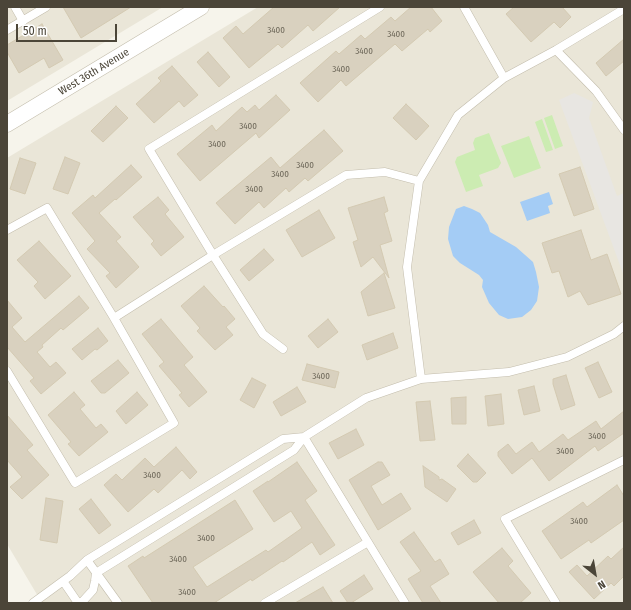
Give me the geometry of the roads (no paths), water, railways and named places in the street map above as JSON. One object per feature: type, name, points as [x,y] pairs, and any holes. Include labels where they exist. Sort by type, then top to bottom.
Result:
[{"type":"street","name":"West 36th Avenue","points":[[7,124],[201,7]]},
{"type":"lane","points":[[15,7],[23,21]]},
{"type":"lane","points":[[7,30],[46,7]]},
{"type":"lane","points":[[283,349],[263,334],[149,149],[380,7]]},
{"type":"lane","points":[[464,7],[504,78]]},
{"type":"lane","points":[[421,379],[407,267],[419,181],[458,115],[504,78],[556,50],[624,9]]},
{"type":"lane","points":[[556,50],[596,91],[624,130]]},
{"type":"lane","points":[[114,318],[213,255],[346,175],[385,172],[419,181]]},
{"type":"lane","points":[[7,230],[47,208],[114,318],[174,423],[75,483],[7,371]]},
{"type":"lane","points":[[96,573],[294,450],[304,437],[366,398],[421,379],[509,372],[567,357],[614,334],[624,326]]},
{"type":"lane","points":[[304,437],[406,603]]},
{"type":"lane","points":[[33,603],[63,581],[87,560],[283,440],[304,437]]},
{"type":"lane","points":[[556,603],[505,519],[624,460]]},
{"type":"lane","points":[[267,602],[368,542]]},
{"type":"lane","points":[[87,560],[118,603]]},
{"type":"lane","points":[[63,581],[78,603],[83,601],[93,590],[96,573]]},
{"type":"water","points":[[549,192],[553,204],[548,206],[550,213],[527,221],[520,202]]},
{"type":"water","points":[[464,206],[480,213],[488,225],[490,232],[516,247],[533,262],[539,287],[537,301],[531,310],[522,317],[508,319],[499,315],[489,303],[482,287],[483,280],[479,275],[460,263],[453,256],[448,239],[449,227],[456,209]]}]
